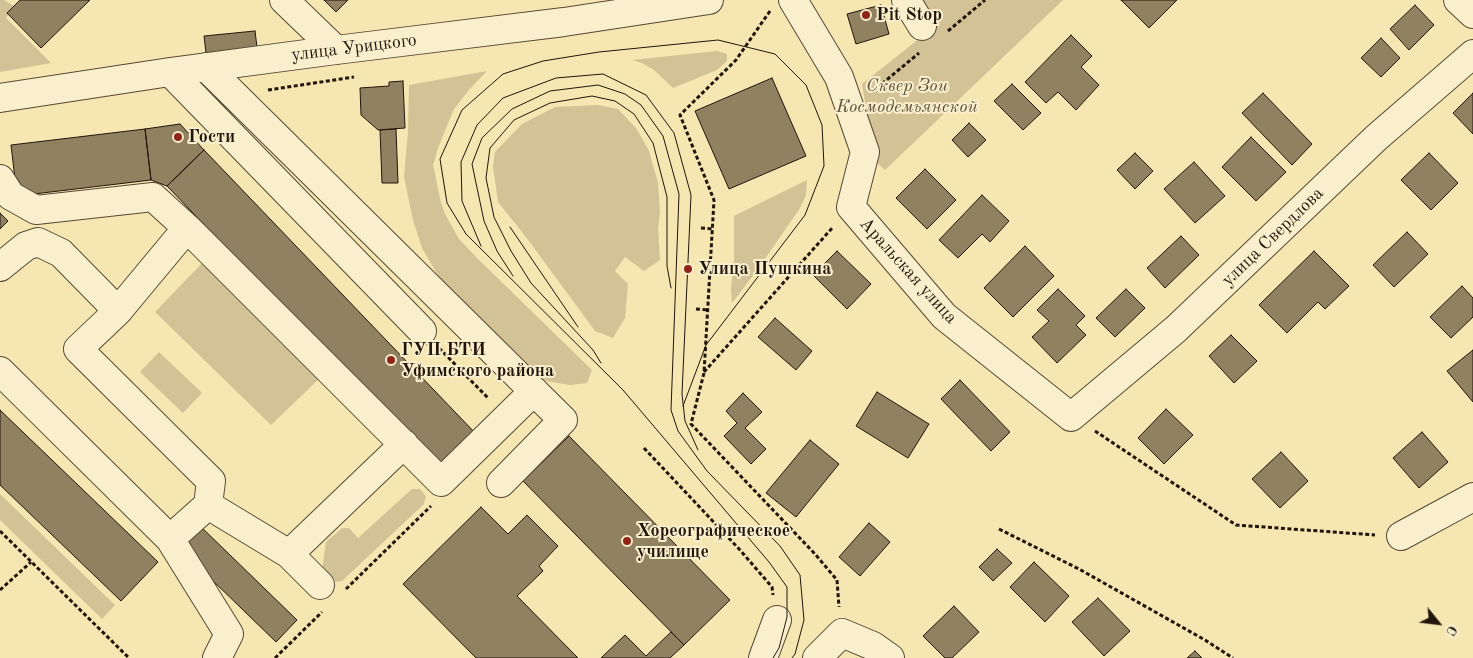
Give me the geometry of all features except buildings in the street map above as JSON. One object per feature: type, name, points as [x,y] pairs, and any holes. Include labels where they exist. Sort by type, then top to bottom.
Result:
[{"type":"street","points":[[284,0],[336,50]]},
{"type":"street","name":"улица Урицкого","points":[[0,98],[170,72],[336,50],[566,11],[709,0]]},
{"type":"street","points":[[906,0],[929,37]]},
{"type":"street","points":[[1458,0],[1473,14]]},
{"type":"street","name":"Аральская улица","points":[[783,4],[838,77],[865,152],[851,207],[944,316],[1071,418]]},
{"type":"street","name":"улица Свердлова","points":[[1071,418],[1176,330],[1376,138],[1473,54]]},
{"type":"street","points":[[206,68],[563,420],[501,483]]},
{"type":"street","points":[[170,72],[422,331]]},
{"type":"street","points":[[0,179],[11,196],[36,210],[154,197],[404,444],[440,482],[534,391]]},
{"type":"street","points":[[170,538],[208,505],[211,482],[78,349],[118,311],[187,228]]},
{"type":"street","points":[[0,267],[26,246],[38,242],[61,254],[118,311]]},
{"type":"street","points":[[0,371],[170,538],[229,634],[217,658]]},
{"type":"street","points":[[289,554],[404,444]]},
{"type":"street","points":[[1401,536],[1473,497]]},
{"type":"street","points":[[208,505],[289,554],[328,597]]},
{"type":"street","points":[[763,658],[776,620]]},
{"type":"street","points":[[817,658],[842,633],[873,646],[890,658]]},
{"type":"path","points":[[850,110],[929,37],[985,0]]},
{"type":"path","points":[[783,4],[736,60],[680,115],[714,200],[704,373],[691,424],[815,554],[837,580],[842,633]]},
{"type":"path","points":[[234,95],[354,78]]},
{"type":"path","points":[[704,373],[851,207]]},
{"type":"path","points":[[701,228],[713,229]]},
{"type":"path","points":[[696,309],[708,310]]},
{"type":"path","points":[[445,354],[507,418]]},
{"type":"path","points":[[1071,418],[1118,446],[1236,525],[1401,536]]},
{"type":"path","points":[[644,448],[740,550],[772,587],[776,620]]},
{"type":"path","points":[[275,658],[328,597],[430,509],[440,482]]},
{"type":"path","points":[[999,529],[1078,569],[1205,640],[1233,658]]},
{"type":"path","points":[[0,531],[130,658]]},
{"type":"path","points":[[0,590],[31,562]]},
{"type":"green space","points":[[0,0],[4,0],[14,6],[6,18],[51,63],[0,72]]},
{"type":"green space","name":"Сквер Зои Космодемьянской","points":[[921,0],[1063,0],[885,170],[875,161],[862,84],[935,26]]},
{"type":"green space","points":[[717,51],[727,54],[727,61],[717,70],[673,88],[654,70],[632,60]]},
{"type":"green space","points":[[487,71],[454,109],[438,148],[433,165],[441,203],[459,239],[592,370],[587,383],[570,385],[546,381],[443,284],[422,248],[413,220],[404,177],[408,132],[409,85]]},
{"type":"green space","points":[[598,105],[618,109],[636,128],[649,151],[658,183],[660,212],[658,228],[660,260],[644,271],[625,257],[615,271],[628,284],[625,318],[613,338],[595,331],[498,202],[493,166],[495,152],[522,124],[555,107]]},
{"type":"green space","points":[[807,180],[806,195],[800,208],[732,303],[734,216]]},
{"type":"green space","points":[[207,258],[323,375],[271,425],[155,312]]},
{"type":"green space","points":[[159,352],[202,393],[183,413],[140,372]]},
{"type":"green space","points":[[412,489],[420,489],[426,496],[424,504],[342,581],[334,582],[322,570],[326,542],[342,528],[349,528],[358,538]]},
{"type":"green space","points":[[0,494],[115,605],[102,619],[0,520]]},
{"type":"tram line","points":[[683,406],[706,345],[805,215],[824,166],[822,125],[806,85],[775,54],[718,40],[599,52],[543,61],[503,74],[462,110],[440,159],[447,203],[466,234],[623,390],[769,562],[787,587],[787,617],[779,648],[773,658]]},
{"type":"tram line","points":[[481,246],[462,201],[461,162],[477,125],[503,98],[556,78],[603,74],[646,95],[674,133],[691,195],[682,394],[685,421],[698,450]]},
{"type":"tram line","points":[[513,276],[497,251],[484,221],[472,164],[482,138],[512,109],[550,91],[598,85],[625,94],[641,105],[663,136],[679,194],[671,410],[678,431],[707,471],[780,546],[800,575],[804,620],[795,654],[792,658]]},
{"type":"tram line","points":[[601,363],[593,350],[531,283],[511,251],[494,217],[486,178],[490,148],[514,120],[550,103],[592,96],[615,101],[634,114],[653,143],[667,197],[667,266],[671,288]]},
{"type":"tram line","points":[[510,227],[578,327]]},
{"type":"place","name":"Pit Stop","points":[[866,15]]},
{"type":"place","name":"Гости","points":[[178,137]]},
{"type":"place","name":"Улица Пушкина","points":[[688,269]]},
{"type":"place","name":"ГУП БТИ Уфимского района","points":[[391,360]]},
{"type":"place","name":"Хореографическое училище","points":[[627,541]]}]
